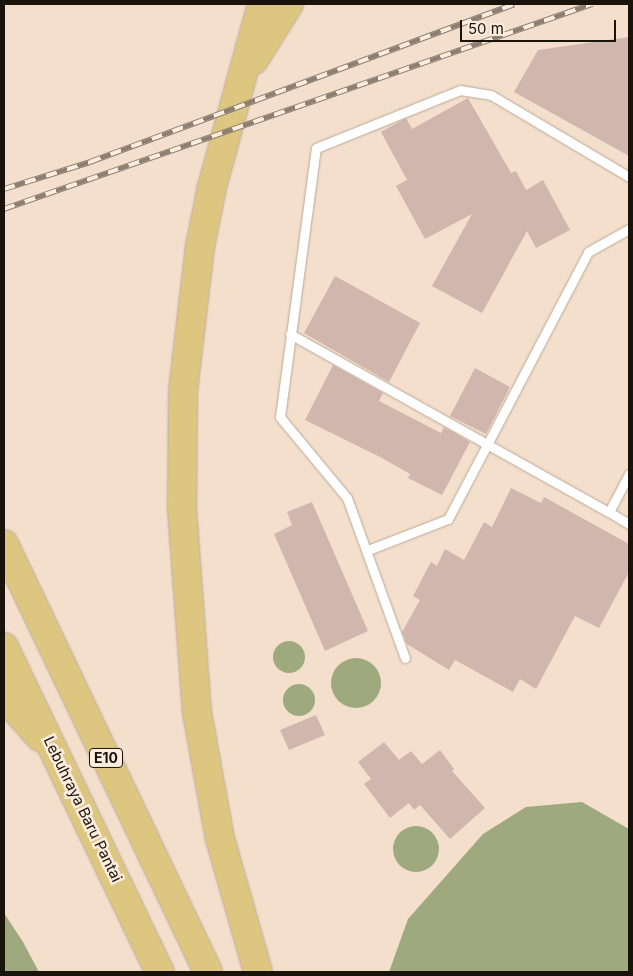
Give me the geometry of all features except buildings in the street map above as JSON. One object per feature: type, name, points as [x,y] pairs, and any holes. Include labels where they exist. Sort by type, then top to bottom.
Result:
[{"type":"highway","points":[[258,972],[220,839],[197,713],[182,508],[183,391],[200,247],[236,88],[262,4]]},
{"type":"highway","points":[[236,88],[289,4]]},
{"type":"highway","name":"E10","points":[[4,544],[208,972]]},
{"type":"highway","name":"Lebuhraya Baru Pantai","points":[[4,647],[160,972]]},
{"type":"highway","points":[[4,697],[56,754]]},
{"type":"lane","points":[[405,658],[368,550],[347,498],[280,417],[316,148],[460,90],[491,95],[629,177]]},
{"type":"lane","points":[[368,550],[448,519],[588,252],[629,229]]},
{"type":"lane","points":[[290,334],[629,524]]},
{"type":"lane","points":[[609,512],[629,474]]},
{"type":"shaded area","points":[[289,641],[301,645],[305,657],[301,669],[289,673],[277,669],[273,657],[277,645]]},
{"type":"shaded area","points":[[356,658],[366,660],[374,665],[379,673],[381,683],[379,693],[374,701],[366,706],[356,708],[346,706],[338,701],[333,693],[331,683],[333,673],[338,665],[346,660]]},
{"type":"shaded area","points":[[299,684],[311,688],[315,700],[311,712],[299,716],[287,712],[283,700],[287,688]]},
{"type":"shaded area","points":[[582,802],[629,829],[629,972],[389,972],[408,919],[483,834],[526,807]]},
{"type":"shaded area","points":[[416,826],[429,830],[435,836],[439,849],[435,862],[429,868],[416,872],[403,868],[397,862],[393,849],[397,836],[403,830]]},
{"type":"shaded area","points":[[4,913],[23,942],[39,972],[4,972]]},
{"type":"railway","points":[[4,189],[90,162],[514,4]]},
{"type":"railway","points":[[4,209],[592,4]]}]
